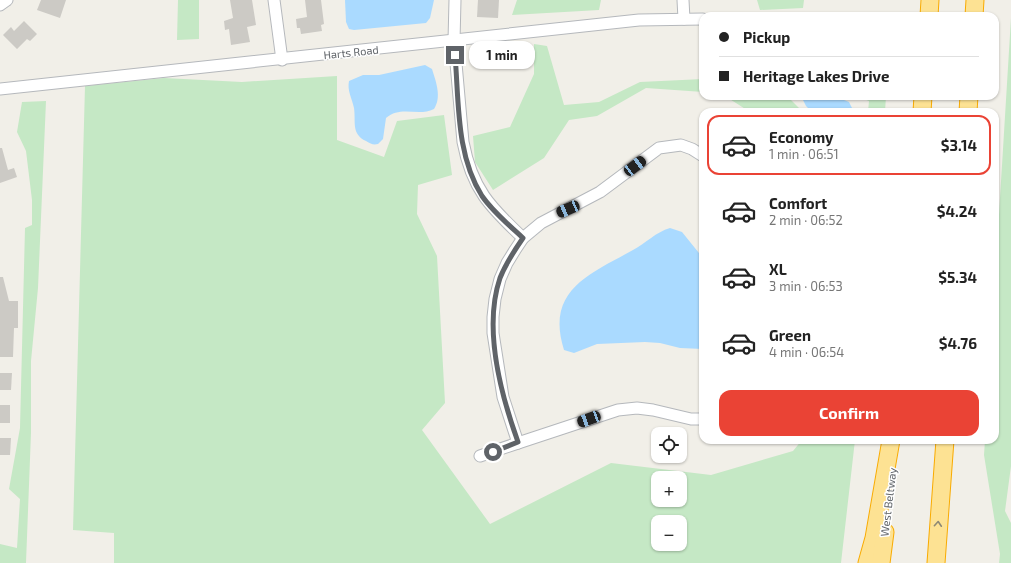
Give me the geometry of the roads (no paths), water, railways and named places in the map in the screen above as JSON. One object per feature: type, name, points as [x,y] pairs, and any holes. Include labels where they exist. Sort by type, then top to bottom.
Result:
[{"type":"highway","points":[[928,12],[930,0]]},
{"type":"highway","points":[[974,12],[975,0]]},
{"type":"highway","points":[[868,563],[874,538],[890,444]]},
{"type":"highway","name":"West Beltway","points":[[881,563],[895,444]]},
{"type":"highway","points":[[936,563],[944,444]]},
{"type":"street","points":[[0,5],[7,0]]},
{"type":"street","points":[[274,0],[282,60]]},
{"type":"street","points":[[455,0],[454,41],[463,142],[472,177],[483,197],[523,238]]},
{"type":"street","points":[[683,0],[684,19]]},
{"type":"street","name":"Harts Road","points":[[0,89],[282,60],[639,20],[699,19]]},
{"type":"street","points":[[518,442],[503,397],[493,333],[495,299],[500,279],[507,263],[523,238],[556,214],[579,204],[600,192],[658,148],[681,145],[699,153]]},
{"type":"street","points":[[480,456],[603,414],[637,408],[653,410],[691,419],[699,419]]},
{"type":"water","points":[[345,0],[434,0],[430,18],[426,23],[354,30],[349,29],[346,22]]},
{"type":"water","points":[[425,65],[432,69],[436,84],[438,100],[434,109],[422,112],[398,112],[392,114],[386,118],[383,139],[378,144],[369,143],[361,138],[355,127],[354,108],[349,91],[349,81],[363,75],[379,75]]},
{"type":"water","points":[[803,100],[844,100],[849,102],[852,108],[808,108]]},
{"type":"water","points":[[670,228],[682,232],[699,253],[699,349],[680,348],[660,343],[645,342],[597,344],[574,353],[564,350],[560,329],[561,312],[566,298],[575,286],[601,267],[638,247],[660,232]]}]
